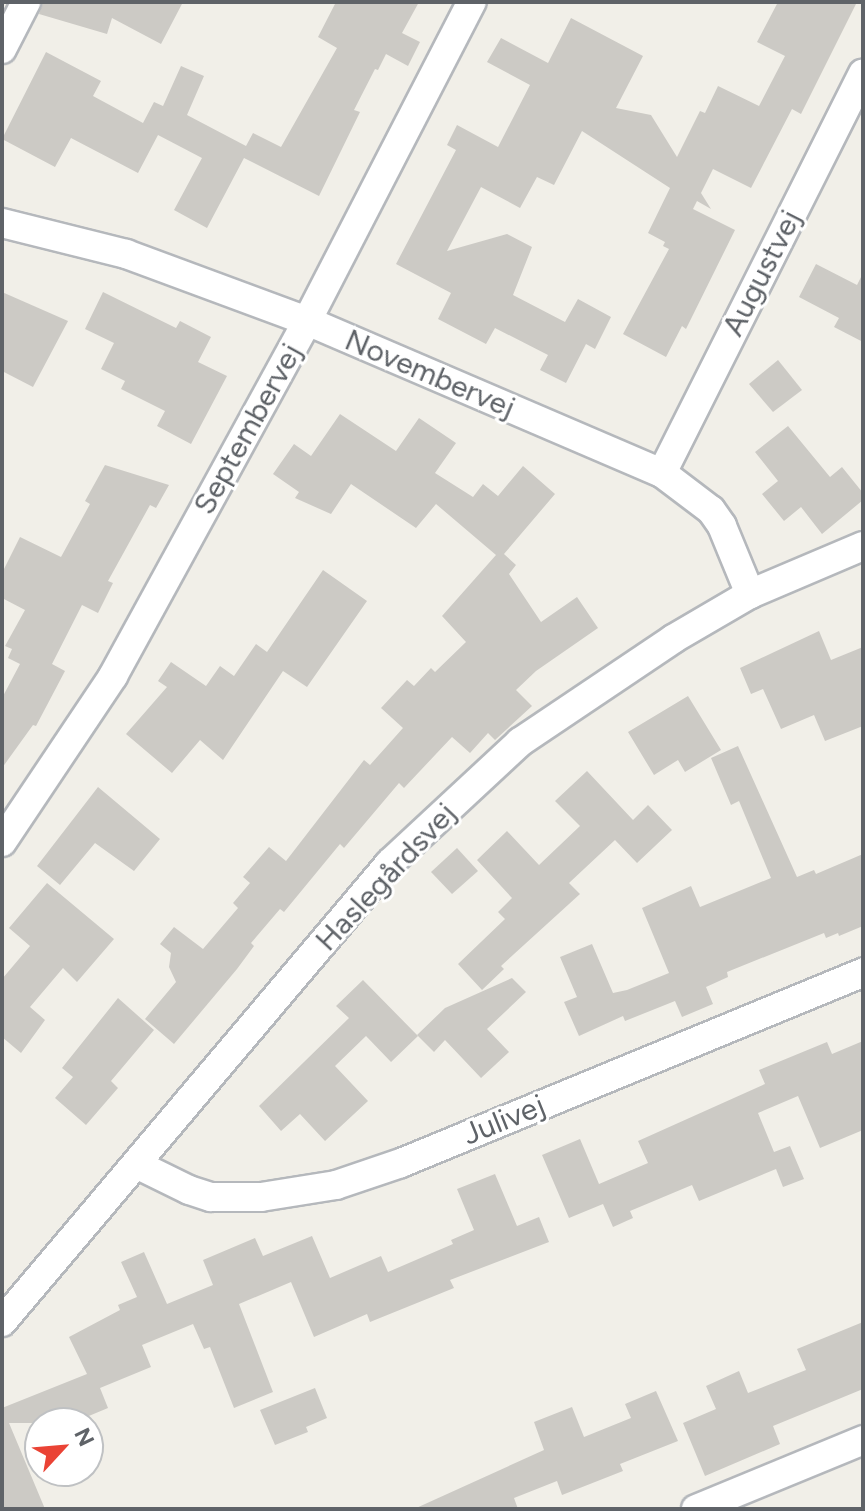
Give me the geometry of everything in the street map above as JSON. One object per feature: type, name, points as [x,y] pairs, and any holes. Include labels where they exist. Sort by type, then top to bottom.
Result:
[{"type":"street","points":[[2,49],[26,2]]},
{"type":"street","name":"Septembervej","points":[[2,842],[113,676],[307,321],[472,2]]},
{"type":"street","name":"Augustvej","points":[[662,473],[863,74]]},
{"type":"street","name":"Novembervej","points":[[2,223],[126,254],[307,321],[662,473],[711,510],[722,526],[750,594]]},
{"type":"street","name":"Haslegårdsvej","points":[[2,1322],[390,863],[509,752],[673,639],[750,594],[863,546]]},
{"type":"street","name":"Julivej","points":[[136,1164],[189,1190],[211,1197],[284,1195],[336,1185],[401,1163],[863,973]]},
{"type":"street","points":[[696,1509],[863,1440]]},
{"type":"building","points":[[43,2],[183,2],[161,44],[112,18],[107,34],[39,14]]},
{"type":"building","points":[[336,2],[419,2],[402,33],[420,42],[408,66],[386,54],[378,70],[375,69],[354,110],[360,112],[319,196],[244,158],[207,228],[174,210],[202,158],[158,135],[138,173],[71,138],[55,167],[2,139],[46,52],[101,81],[93,96],[143,123],[154,102],[163,106],[181,66],[204,76],[187,115],[246,146],[253,133],[281,147],[337,48],[318,37]]},
{"type":"building","points":[[778,2],[857,2],[801,114],[792,109],[751,188],[713,169],[701,193],[711,209],[697,201],[693,209],[735,230],[686,329],[682,326],[666,357],[623,334],[669,249],[663,246],[665,242],[648,233],[670,188],[582,131],[554,185],[537,177],[520,208],[481,187],[447,251],[507,234],[532,247],[513,295],[565,322],[578,299],[611,317],[595,349],[586,344],[566,383],[540,370],[548,355],[495,328],[486,344],[438,319],[451,293],[396,264],[456,150],[447,145],[457,125],[498,147],[530,85],[487,62],[501,38],[548,63],[571,18],[643,56],[616,108],[651,115],[677,157],[700,111],[705,113],[718,86],[759,106],[785,56],[757,42]]},
{"type":"building","points":[[816,264],[857,285],[863,273],[863,342],[834,327],[839,318],[799,297]]},
{"type":"building","points":[[2,292],[68,321],[33,387],[2,371]]},
{"type":"building","points":[[103,292],[176,328],[180,321],[211,337],[198,362],[227,376],[191,444],[157,426],[165,411],[121,389],[125,381],[101,369],[114,343],[85,329]]},
{"type":"building","points":[[778,360],[802,390],[773,412],[749,384]]},
{"type":"building","points":[[340,414],[396,451],[419,418],[456,443],[435,473],[473,497],[483,484],[498,496],[523,466],[555,494],[504,554],[516,565],[509,574],[541,622],[577,597],[598,628],[536,671],[516,690],[532,706],[495,740],[488,733],[470,753],[452,737],[404,788],[399,783],[344,848],[340,844],[284,912],[280,909],[251,943],[254,946],[237,969],[174,1044],[145,1019],[176,982],[169,967],[171,953],[160,944],[174,927],[203,949],[238,908],[233,903],[250,883],[243,877],[269,847],[286,861],[364,760],[370,765],[403,728],[381,708],[407,680],[414,686],[431,668],[435,672],[466,642],[442,616],[496,555],[436,504],[416,528],[351,484],[331,514],[295,498],[299,492],[273,474],[294,444],[311,456]]},
{"type":"building","points":[[788,426],[830,477],[842,467],[863,493],[863,500],[822,534],[801,507],[784,521],[762,494],[778,481],[755,452]]},
{"type":"building","points":[[105,465],[169,485],[156,508],[150,505],[108,581],[113,583],[98,613],[82,605],[52,664],[65,671],[36,726],[33,725],[2,768],[2,698],[20,664],[8,658],[12,649],[5,646],[25,610],[2,598],[2,573],[20,537],[61,557],[90,504],[85,501]]},
{"type":"building","points":[[323,570],[367,601],[307,687],[283,671],[223,760],[200,740],[172,773],[126,734],[167,687],[158,681],[171,662],[206,686],[220,666],[234,676],[256,644],[267,652]]},
{"type":"building","points":[[819,631],[831,660],[863,647],[863,726],[825,741],[814,715],[781,729],[763,689],[751,694],[740,668]]},
{"type":"building","points":[[688,696],[721,750],[685,772],[678,760],[654,775],[628,732]]},
{"type":"building","points":[[738,746],[797,877],[814,870],[816,874],[863,854],[863,926],[839,936],[838,933],[826,938],[824,933],[727,972],[728,977],[706,987],[713,1004],[682,1017],[675,1001],[625,1021],[623,1016],[579,1036],[564,1002],[577,997],[560,957],[592,944],[613,993],[627,990],[669,973],[642,908],[691,886],[700,907],[771,878],[739,801],[731,805],[711,758]]},
{"type":"building","points":[[587,771],[633,820],[648,805],[672,830],[637,863],[615,840],[569,883],[580,894],[501,966],[504,969],[482,990],[458,964],[505,919],[498,912],[512,898],[477,860],[507,831],[539,865],[580,826],[555,801]]},
{"type":"building","points":[[98,787],[160,839],[134,871],[95,843],[60,885],[37,866]]},
{"type":"building","points":[[457,848],[478,871],[452,894],[431,872]]},
{"type":"building","points":[[47,883],[114,939],[77,982],[63,968],[30,1007],[45,1020],[21,1053],[2,1037],[2,979],[30,946],[9,928]]},
{"type":"building","points":[[512,978],[526,992],[487,1029],[509,1052],[481,1078],[445,1040],[434,1052],[417,1035],[445,1008]]},
{"type":"building","points":[[363,980],[418,1036],[391,1062],[366,1036],[335,1066],[368,1101],[325,1141],[300,1114],[281,1131],[259,1106],[349,1018],[336,1006]]},
{"type":"building","points":[[118,998],[154,1030],[111,1081],[118,1088],[86,1125],[55,1098],[73,1077],[62,1068]]},
{"type":"building","points":[[863,1041],[863,1130],[820,1148],[798,1096],[758,1113],[774,1152],[790,1146],[804,1179],[783,1187],[776,1169],[699,1201],[692,1185],[630,1211],[633,1218],[613,1227],[603,1204],[569,1218],[542,1155],[580,1139],[599,1184],[648,1163],[638,1141],[765,1084],[759,1070],[827,1042],[832,1054]]},
{"type":"building","points":[[495,1174],[517,1226],[539,1217],[549,1242],[450,1280],[454,1288],[370,1322],[367,1314],[314,1337],[291,1282],[239,1304],[273,1392],[234,1408],[210,1347],[204,1349],[193,1324],[142,1345],[151,1367],[100,1388],[108,1408],[24,1407],[24,1423],[9,1423],[24,1459],[24,1487],[36,1487],[45,1509],[2,1509],[2,1408],[87,1374],[69,1337],[120,1310],[118,1305],[137,1297],[121,1262],[144,1252],[167,1304],[213,1285],[203,1260],[255,1238],[263,1256],[312,1236],[330,1278],[381,1256],[388,1272],[453,1244],[451,1240],[474,1230],[457,1189]]},
{"type":"building","points":[[863,1322],[863,1389],[773,1426],[780,1444],[705,1476],[683,1423],[716,1409],[706,1386],[739,1371],[748,1393],[806,1370],[797,1349]]},
{"type":"building","points":[[315,1388],[327,1418],[306,1427],[308,1432],[275,1445],[260,1410]]},
{"type":"building","points":[[656,1391],[678,1441],[620,1464],[623,1471],[562,1495],[557,1481],[514,1498],[518,1509],[414,1509],[544,1450],[534,1422],[572,1407],[584,1437],[631,1418],[625,1404]]}]
